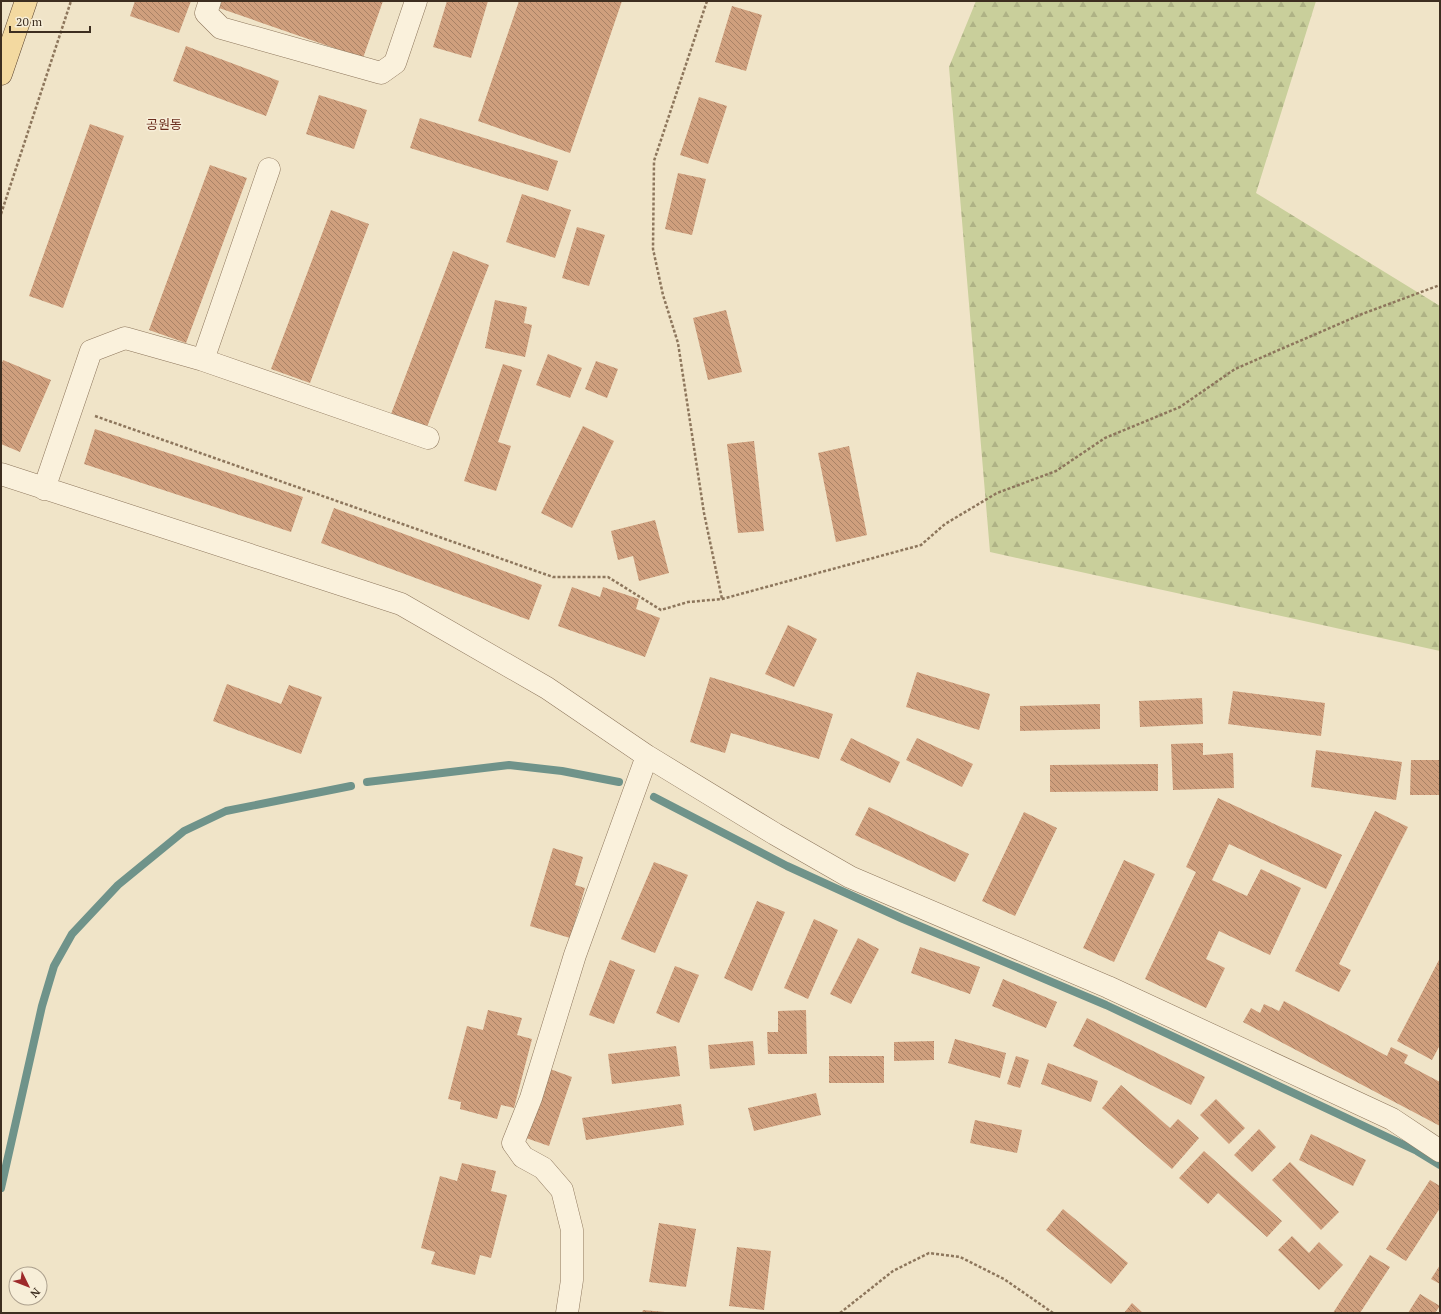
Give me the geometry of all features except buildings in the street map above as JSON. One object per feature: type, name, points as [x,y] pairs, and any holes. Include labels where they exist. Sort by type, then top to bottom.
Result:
[{"type":"main road","points":[[1,74],[26,1]]},
{"type":"street","points":[[210,1],[206,13],[221,28],[380,73],[396,62],[416,1]]},
{"type":"street","points":[[203,360],[269,169]]},
{"type":"street","points":[[44,489],[91,351],[125,338],[203,360],[428,438]]},
{"type":"street","points":[[1,474],[401,604],[547,688],[647,756],[775,834],[850,877],[1108,987],[1392,1119],[1440,1151]]},
{"type":"street","points":[[566,1313],[572,1280],[572,1230],[562,1190],[543,1168],[523,1156],[513,1143],[531,1098],[576,955],[647,756]]},
{"type":"path","points":[[1,214],[71,1]]},
{"type":"path","points":[[707,1],[654,161],[653,249],[663,295],[678,343],[704,513],[722,599]]},
{"type":"path","points":[[72,408],[553,577],[608,577],[661,610],[688,602],[722,599],[921,545],[946,524],[997,493],[1056,471],[1105,438],[1180,407],[1235,369],[1362,314],[1440,285]]},
{"type":"path","points":[[840,1313],[893,1271],[929,1252],[960,1256],[1004,1279],[1053,1313]]},
{"type":"green space","points":[[976,1],[1316,1],[1256,193],[1440,306],[1440,651],[990,552],[949,67]]},
{"type":"waterway","points":[[367,782],[509,765],[562,771],[619,782]]},
{"type":"waterway","points":[[1,1188],[42,1006],[54,966],[72,934],[118,885],[184,831],[226,811],[351,786]]},
{"type":"waterway","points":[[654,797],[787,866],[903,919],[1106,1005],[1417,1151],[1440,1165]]},
{"type":"district","name":"공원동","points":[[164,124]]}]
